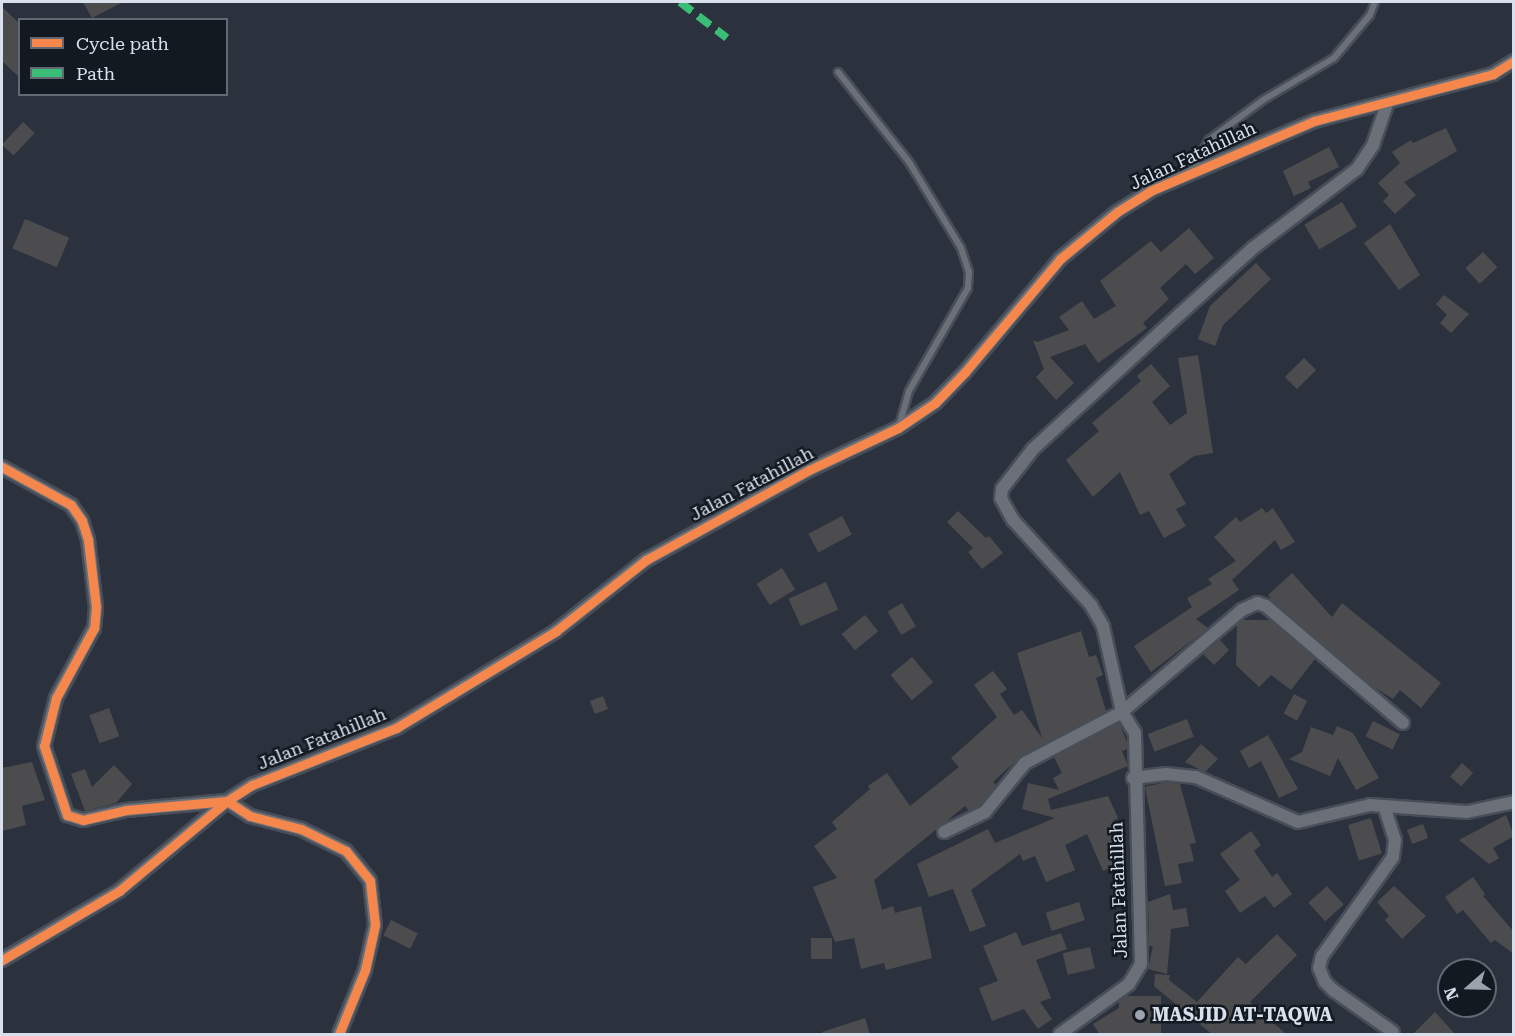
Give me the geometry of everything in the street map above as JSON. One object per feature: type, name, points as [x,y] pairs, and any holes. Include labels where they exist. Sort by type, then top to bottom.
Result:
[{"type":"street","name":"Jalan Fatahillah","points":[[2,960],[119,891],[227,801],[252,785],[347,750],[424,712],[556,631],[646,560],[809,470],[898,428],[935,404],[965,372],[1060,259],[1117,212],[1190,172],[1314,121],[1387,104],[1493,74],[1514,61]]},
{"type":"street","name":"Jalan Fatahillah","points":[[1060,1035],[1129,984],[1141,964],[1133,778],[1138,760],[1135,732],[1122,712],[1103,626],[1091,605],[1024,534],[1001,498],[1002,489],[1017,466],[1062,421],[1253,248],[1357,169],[1373,145],[1387,104]]},
{"type":"street","points":[[2,467],[71,505],[82,521],[88,540],[96,607],[94,628],[56,698],[44,746],[67,815],[82,820],[126,810],[227,801],[250,816],[301,829],[332,843],[355,859],[370,881],[375,909],[372,942],[365,970],[339,1035]]},
{"type":"street","points":[[944,832],[985,812],[1025,763],[1122,712],[1242,610],[1257,603],[1266,606],[1403,723]]},
{"type":"street","points":[[1133,778],[1166,774],[1196,777],[1298,822],[1356,807],[1384,806],[1467,812],[1514,802]]},
{"type":"street","points":[[1384,806],[1395,840],[1393,857],[1322,956],[1319,968],[1324,982],[1333,990],[1393,1032]]},
{"type":"lane","points":[[1190,172],[1209,140],[1263,100],[1334,58],[1359,29],[1375,2]]},
{"type":"lane","points":[[838,72],[909,162],[961,248],[969,272],[968,288],[909,392],[898,428]]},
{"type":"building","points":[[83,2],[123,2],[92,18]]},
{"type":"building","points":[[2,7],[18,22],[18,76],[2,61]]},
{"type":"building","points":[[23,122],[35,133],[14,156],[2,145]]},
{"type":"building","points":[[1446,128],[1457,151],[1404,182],[1416,195],[1395,214],[1383,201],[1389,195],[1378,183],[1400,163],[1392,152],[1411,140],[1413,143]]},
{"type":"building","points":[[1329,147],[1339,167],[1308,182],[1311,188],[1294,196],[1283,171]]},
{"type":"building","points":[[1342,202],[1357,227],[1319,250],[1304,225]]},
{"type":"building","points":[[25,219],[69,238],[57,267],[12,248]]},
{"type":"building","points":[[1390,224],[1420,275],[1399,290],[1364,243]]},
{"type":"building","points":[[1189,228],[1214,258],[1195,274],[1186,264],[1160,288],[1169,299],[1143,323],[1147,328],[1098,363],[1085,344],[1050,357],[1074,383],[1056,400],[1036,377],[1044,369],[1033,340],[1037,342],[1069,330],[1059,317],[1082,301],[1094,319],[1116,306],[1100,281],[1151,241],[1161,252]]},
{"type":"building","points":[[1483,252],[1497,267],[1480,284],[1465,268]]},
{"type":"building","points":[[1256,263],[1271,279],[1223,325],[1215,346],[1198,339],[1210,306]]},
{"type":"building","points":[[1444,295],[1469,314],[1451,333],[1440,323],[1447,315],[1436,304]]},
{"type":"building","points":[[1198,355],[1213,453],[1194,456],[1169,474],[1186,504],[1176,509],[1186,526],[1164,538],[1149,511],[1140,515],[1120,472],[1093,497],[1066,460],[1099,431],[1092,423],[1141,381],[1137,376],[1151,364],[1170,386],[1152,402],[1170,425],[1187,413],[1178,358]]},
{"type":"building","points":[[1304,358],[1316,370],[1297,389],[1285,377]]},
{"type":"building","points":[[1262,508],[1266,513],[1273,508],[1295,542],[1281,550],[1275,540],[1232,580],[1239,590],[1196,619],[1208,628],[1151,672],[1134,646],[1192,607],[1187,598],[1212,584],[1208,579],[1236,561],[1214,537],[1236,517],[1240,522]]},
{"type":"building","points":[[958,511],[986,538],[989,536],[1003,553],[982,569],[968,552],[973,548],[947,522]]},
{"type":"building","points":[[842,516],[852,535],[818,552],[808,534]]},
{"type":"building","points":[[782,568],[795,589],[770,605],[757,584]]},
{"type":"building","points":[[1292,573],[1332,617],[1342,603],[1441,683],[1421,708],[1400,690],[1393,699],[1368,683],[1272,600],[1268,595]]},
{"type":"building","points":[[826,582],[838,609],[801,626],[789,599]]},
{"type":"building","points":[[902,603],[916,626],[901,635],[887,612]]},
{"type":"building","points":[[865,615],[878,631],[855,650],[842,634]]},
{"type":"building","points":[[1243,620],[1270,620],[1315,659],[1291,690],[1271,675],[1259,687],[1236,665],[1237,625]]},
{"type":"building","points":[[1081,631],[1089,657],[1096,655],[1103,675],[1096,678],[1106,711],[1021,756],[993,782],[996,785],[980,805],[969,811],[965,806],[874,880],[882,910],[893,906],[895,913],[921,906],[932,958],[886,970],[884,963],[861,969],[854,938],[835,942],[813,887],[837,878],[814,846],[837,829],[832,822],[870,789],[868,786],[887,773],[910,806],[959,767],[951,758],[997,717],[974,685],[993,671],[1007,689],[1000,694],[1014,715],[1022,710],[1042,738],[1017,653]]},
{"type":"building","points":[[1220,640],[1229,650],[1214,665],[1203,654]]},
{"type":"building","points":[[912,657],[933,682],[912,700],[891,675]]},
{"type":"building","points":[[1294,694],[1307,701],[1297,720],[1284,713]]},
{"type":"building","points":[[603,696],[608,709],[595,714],[590,701]]},
{"type":"building","points":[[109,708],[119,736],[100,743],[89,715]]},
{"type":"building","points":[[1187,719],[1194,737],[1155,752],[1148,734]]},
{"type":"building","points":[[1373,721],[1400,734],[1393,749],[1366,736]]},
{"type":"building","points":[[1119,723],[1127,742],[1127,749],[1122,751],[1128,766],[1048,799],[1051,810],[1108,796],[1118,818],[1113,821],[1124,847],[1113,852],[1118,865],[1103,871],[1087,834],[1065,845],[1075,870],[1046,882],[1035,856],[1023,861],[1020,854],[971,890],[986,926],[970,932],[953,889],[929,897],[917,864],[988,829],[995,843],[1055,818],[1022,809],[1028,783],[1059,790],[1053,778],[1062,773],[1054,757]]},
{"type":"building","points":[[1337,726],[1353,733],[1379,778],[1356,790],[1338,758],[1330,776],[1289,759],[1302,752],[1311,727],[1333,735]]},
{"type":"building","points":[[1268,735],[1298,789],[1279,798],[1261,761],[1249,768],[1240,751]]},
{"type":"building","points":[[1201,744],[1218,759],[1205,772],[1185,762]]},
{"type":"building","points":[[32,762],[45,800],[22,806],[26,825],[2,831],[2,768]]},
{"type":"building","points":[[1462,763],[1473,773],[1461,786],[1450,776]]},
{"type":"building","points":[[114,765],[132,784],[116,803],[85,811],[71,774],[85,769],[92,787]]},
{"type":"building","points":[[1166,782],[1180,784],[1196,843],[1190,844],[1194,861],[1178,864],[1182,883],[1165,886],[1145,787]]},
{"type":"building","points":[[1506,815],[1514,836],[1493,848],[1499,858],[1489,864],[1459,840]]},
{"type":"building","points":[[1371,818],[1382,853],[1359,860],[1348,825]]},
{"type":"building","points":[[1423,824],[1428,838],[1412,844],[1407,830]]},
{"type":"building","points":[[1251,831],[1261,845],[1254,851],[1272,877],[1277,873],[1292,894],[1274,908],[1265,896],[1240,913],[1225,891],[1240,880],[1220,854]]},
{"type":"building","points":[[1473,877],[1485,894],[1483,896],[1514,932],[1514,954],[1495,940],[1491,943],[1463,910],[1457,914],[1445,897]]},
{"type":"building","points":[[1327,886],[1344,905],[1325,921],[1308,903]]},
{"type":"building","points":[[1394,886],[1426,916],[1402,939],[1385,920],[1389,916],[1377,902]]},
{"type":"building","points":[[1170,894],[1173,910],[1186,908],[1189,926],[1171,929],[1167,974],[1148,969],[1153,946],[1149,946],[1148,902]]},
{"type":"building","points":[[1079,902],[1085,920],[1052,931],[1046,913]]},
{"type":"building","points":[[391,920],[418,934],[410,949],[383,935]]},
{"type":"building","points":[[1016,932],[1022,946],[1061,933],[1067,949],[1036,960],[1051,998],[1040,1002],[1052,1019],[1038,1029],[1024,1009],[992,1021],[979,988],[998,981],[983,946]]},
{"type":"building","points":[[1277,934],[1297,955],[1250,1002],[1287,1035],[1213,1035],[1154,986],[1155,974],[1170,975],[1169,980],[1197,1002],[1238,957],[1246,964]]},
{"type":"building","points":[[811,938],[832,938],[832,959],[811,959]]},
{"type":"building","points":[[1090,947],[1095,968],[1068,975],[1063,953]]},
{"type":"building","name":"MASJID AT-TAQWA","points":[[1126,996],[1161,996],[1161,1035],[1100,1035],[1093,1024],[1119,1008],[1119,1001]]},
{"type":"building","points":[[1435,1012],[1437,1018],[1440,1018],[1456,1035],[1412,1035]]},
{"type":"building","points":[[865,1018],[870,1035],[823,1035],[822,1032]]},
{"type":"marked path","points":[[680,2],[727,38]]},
{"type":"cycle path","points":[[2,960],[119,891],[227,801],[252,785],[396,728],[556,631],[646,560],[809,470],[898,428],[935,403],[965,372],[1060,259],[1117,212],[1150,191],[1314,121],[1493,74],[1514,61]]},
{"type":"cycle path","points":[[2,467],[71,505],[82,521],[88,540],[96,607],[94,628],[56,698],[44,746],[67,815],[83,820],[126,810],[227,801],[250,816],[301,829],[346,851],[370,881],[375,925],[365,970],[339,1034]]},
{"type":"place","name":"MASJID AT-TAQWA","points":[[1140,1015]]}]
